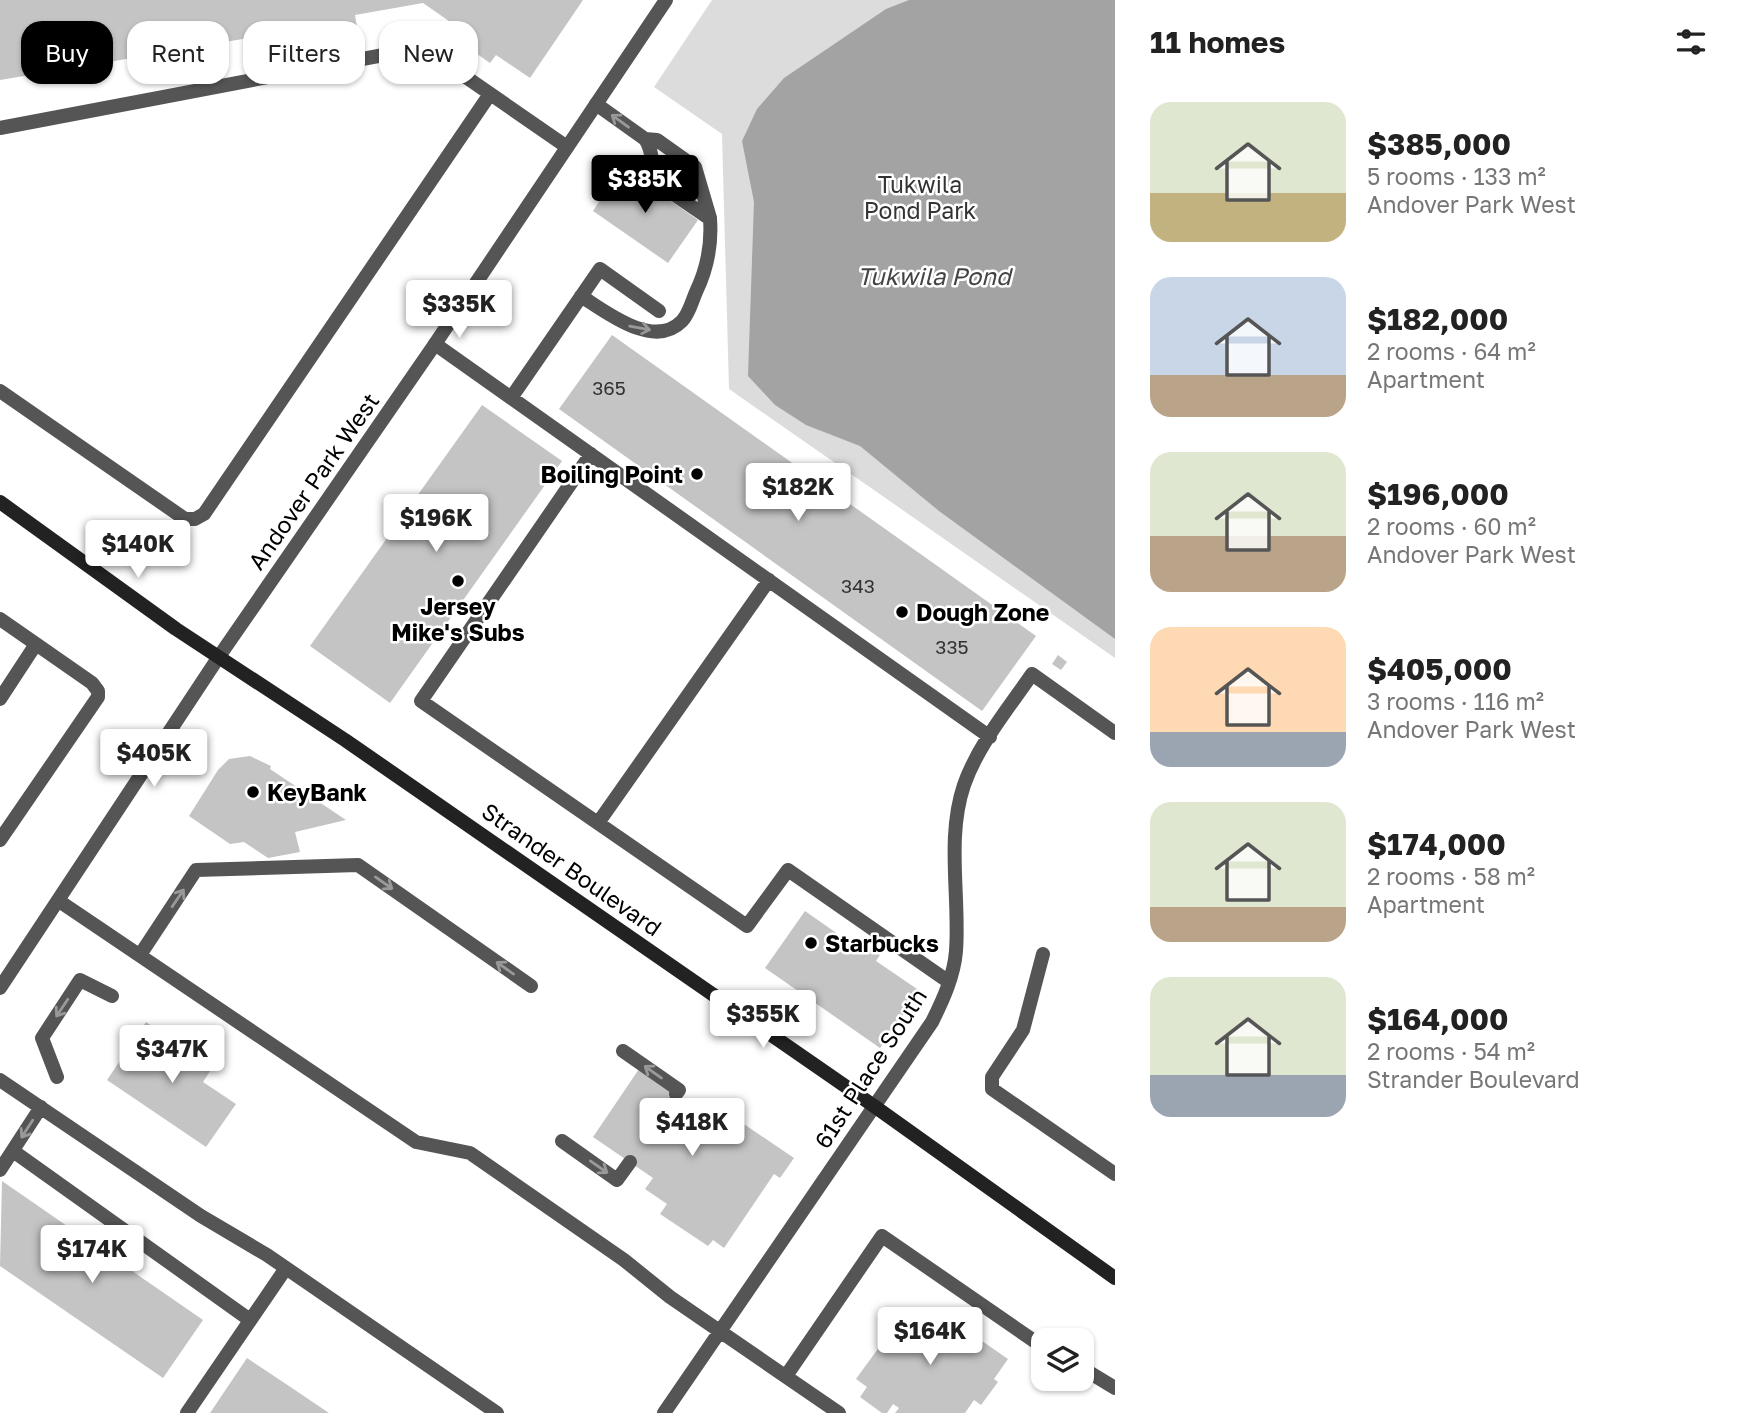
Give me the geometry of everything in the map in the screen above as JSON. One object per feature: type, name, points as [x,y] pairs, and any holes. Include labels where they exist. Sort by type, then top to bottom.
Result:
[{"type":"main road","name":"Strander Boulevard","points":[[0,502],[218,658],[366,754],[874,1106],[1115,1278]]},
{"type":"street","name":"Andover Park West","points":[[0,988],[218,658],[435,344],[666,0]]},
{"type":"street","points":[[0,128],[415,49],[434,55],[567,147]]},
{"type":"street","points":[[0,391],[185,519],[195,519],[204,514],[490,94]]},
{"type":"street","points":[[596,104],[645,139],[650,145],[654,173],[660,182],[710,219]]},
{"type":"street","points":[[581,296],[630,327],[671,330],[683,320],[707,269],[710,219],[695,167],[657,140],[645,139]]},
{"type":"street","points":[[511,398],[600,269],[659,311]]},
{"type":"street","points":[[435,344],[990,737]]},
{"type":"street","points":[[591,454],[421,701],[747,926],[788,870],[949,982]]},
{"type":"street","points":[[598,823],[769,580]]},
{"type":"street","points":[[0,619],[92,682],[98,691],[98,697],[0,840]]},
{"type":"street","points":[[0,699],[36,644]]},
{"type":"street","name":"61st Place South","points":[[664,1413],[932,1022],[949,982],[956,952],[957,822],[964,785],[990,737],[1032,674],[1115,733]]},
{"type":"street","points":[[140,955],[196,870],[358,865],[531,986]]},
{"type":"street","points":[[59,901],[416,1142],[470,1153],[624,1260],[670,1297],[839,1413]]},
{"type":"street","points":[[1043,954],[1023,1030],[992,1077],[992,1089],[1115,1174]]},
{"type":"street","points":[[57,1077],[42,1038],[80,981],[112,996]]},
{"type":"street","points":[[623,1051],[679,1090],[676,1094]]},
{"type":"street","points":[[0,1080],[201,1216],[286,1268],[497,1413]]},
{"type":"street","points":[[0,1170],[41,1107]]},
{"type":"street","points":[[562,1141],[617,1180],[629,1162]]},
{"type":"street","points":[[13,1151],[250,1320]]},
{"type":"street","points":[[786,1376],[882,1236],[1031,1339]]},
{"type":"street","points":[[187,1413],[286,1268]]},
{"type":"street","points":[[1094,1375],[1115,1388]]},
{"type":"green space","name":"Tukwila Pond","points":[[712,0],[1115,0],[1115,658],[729,389],[722,134],[654,87]]},
{"type":"water","name":"Tukwila Pond","points":[[909,0],[1115,0],[1115,639],[939,511],[860,446],[806,425],[775,405],[748,376],[754,202],[742,141],[757,109],[784,78],[886,9]]},
{"type":"building","points":[[0,0],[583,0],[530,78],[496,55],[490,63],[478,55],[478,21],[449,21],[423,3],[355,15],[356,21],[243,21],[243,39],[229,41],[229,21],[127,21],[127,59],[113,61],[113,21],[21,21],[21,76],[0,80]]},
{"type":"building","points":[[622,167],[698,220],[668,263],[593,211]]},
{"type":"building","points":[[612,335],[1036,636],[982,711],[559,409]]},
{"type":"building","points":[[482,405],[562,461],[390,703],[310,646]]},
{"type":"building","points":[[1058,655],[1067,662],[1061,670],[1052,664]]},
{"type":"building","name":"KeyBank","points":[[250,756],[271,766],[270,769],[346,820],[295,832],[300,852],[268,858],[244,842],[230,844],[189,816],[218,770],[229,759]]},
{"type":"building","points":[[805,911],[852,944],[856,939],[880,955],[876,961],[920,991],[880,1048],[765,968]]},
{"type":"building","points":[[146,1022],[212,1068],[203,1082],[236,1104],[206,1147],[107,1080]]},
{"type":"building","points":[[639,1069],[699,1110],[707,1099],[794,1158],[780,1178],[774,1174],[724,1248],[713,1240],[708,1246],[660,1214],[667,1204],[645,1189],[653,1178],[593,1137]]},
{"type":"building","points":[[2,1181],[203,1320],[163,1378],[0,1266]]},
{"type":"building","points":[[932,1309],[934,1323],[944,1310],[975,1331],[967,1342],[976,1348],[982,1341],[1008,1359],[994,1379],[998,1382],[981,1405],[974,1400],[965,1413],[895,1413],[899,1408],[893,1404],[887,1413],[882,1413],[860,1397],[867,1387],[856,1379],[885,1339],[880,1335],[896,1312],[916,1325],[913,1312]]},
{"type":"building","points":[[247,1358],[289,1386],[329,1413],[210,1413]]},
{"type":"place","name":"Boiling Point","points":[[697,474]]},
{"type":"place","name":"Jersey Mike's Subs","points":[[458,581]]},
{"type":"place","name":"Dough Zone","points":[[902,612]]},
{"type":"place","name":"KeyBank","points":[[253,792]]},
{"type":"place","name":"Starbucks","points":[[811,943]]},
{"type":"park label","name":"Tukwila Pond Park","points":[[920,197]]}]
